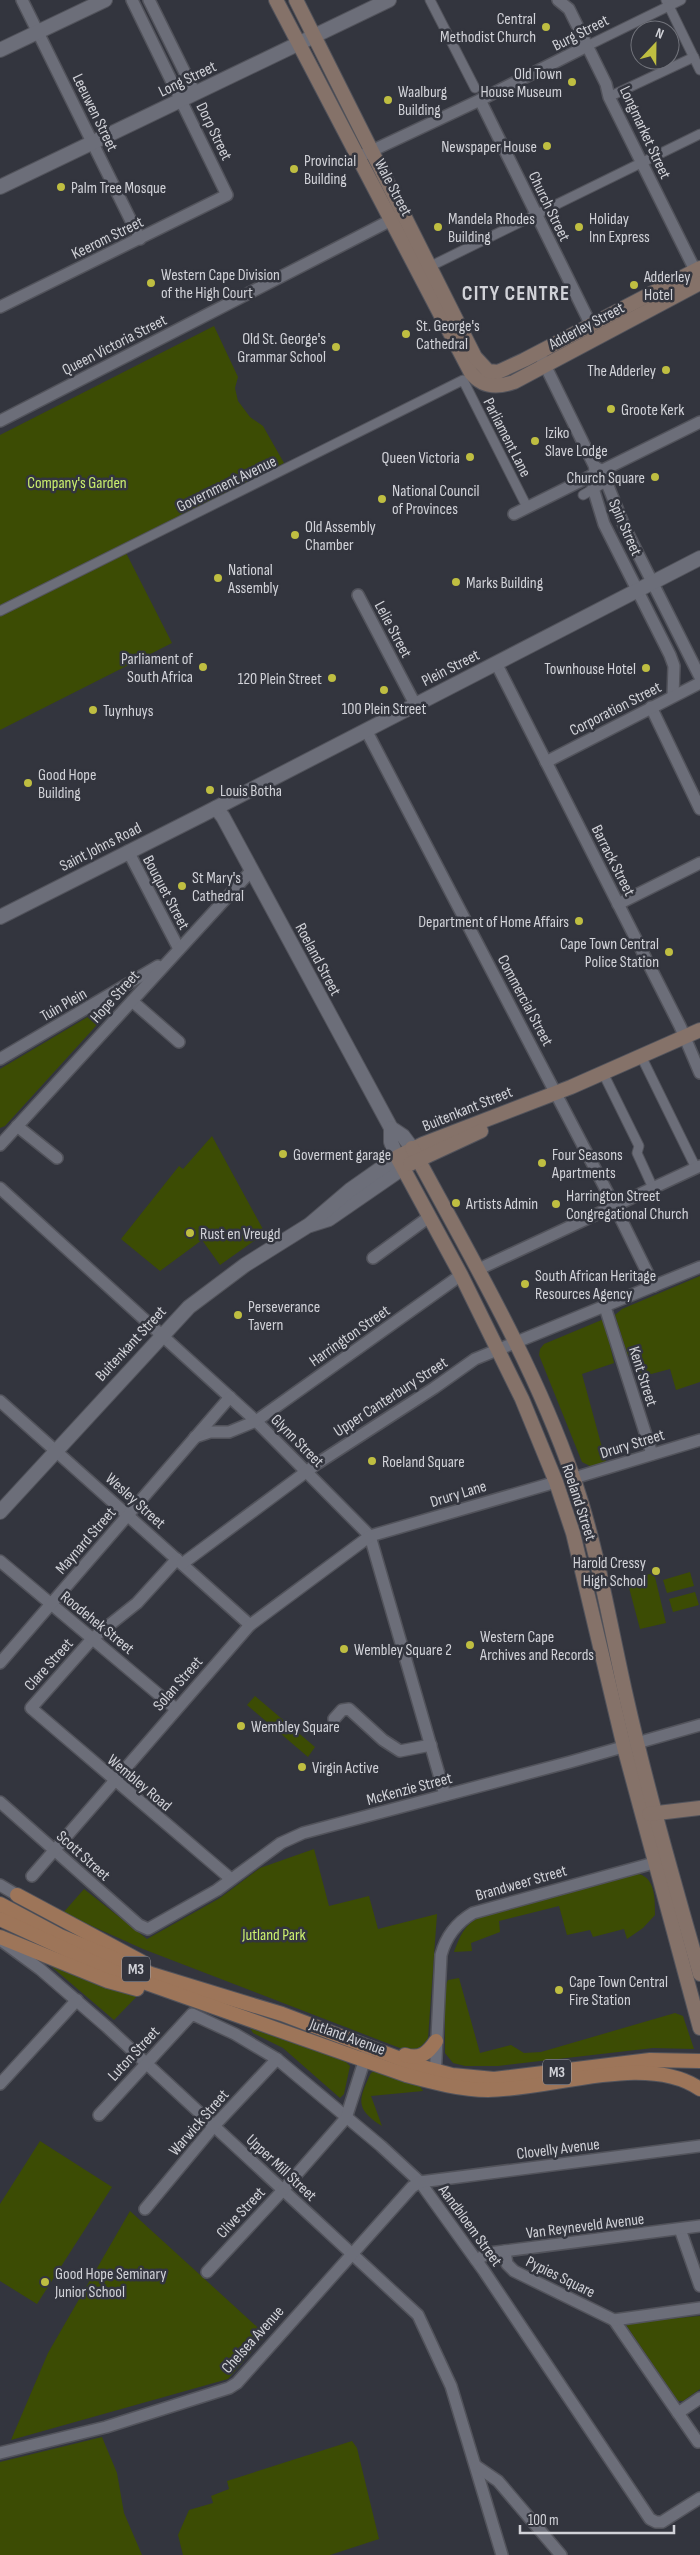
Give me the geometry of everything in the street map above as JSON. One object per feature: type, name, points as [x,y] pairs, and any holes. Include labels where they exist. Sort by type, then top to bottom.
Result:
[{"type":"main road","name":"Wale Street","points":[[276,0],[298,44],[365,154]]},
{"type":"main road","name":"Wale Street","points":[[296,0],[314,36],[365,154],[397,217],[487,378]]},
{"type":"main road","name":"Adderley Street","points":[[699,276],[546,366],[500,387],[487,378],[591,325],[699,276]]},
{"type":"main road","name":"Buitenkant Street","points":[[400,1162],[700,1030]]},
{"type":"main road","name":"Roeland Street","points":[[415,1154],[479,1269],[516,1344],[545,1405],[574,1478],[594,1556],[630,1745]]},
{"type":"main road","name":"Roeland Street","points":[[400,1162],[461,1275],[522,1399],[556,1482],[572,1533],[650,1814],[700,2028]]},
{"type":"main road","points":[[650,1814],[700,1808]]},
{"type":"main road","name":"Roeland Street","points":[[662,1861],[700,1974]]},
{"type":"main road","points":[[17,1895],[179,1983]]},
{"type":"main road","name":"Jutland Avenue","points":[[0,1904],[57,1941],[115,1972],[194,2007],[364,2060],[486,2090],[507,2090],[656,2072],[676,2077],[700,2090]]},
{"type":"main road","name":"Jutland Avenue","points":[[0,1919],[151,1974],[282,2014],[369,2046],[435,2077],[494,2079],[650,2060],[700,2061]]},
{"type":"main road","points":[[0,1938],[108,1981],[160,1995],[194,2007]]},
{"type":"main road","points":[[385,2053],[392,2051],[412,2058],[419,2057],[429,2051],[436,2041]]},
{"type":"street","name":"Leeuwen Street","points":[[22,0],[140,239]]},
{"type":"street","points":[[0,50],[105,0]]},
{"type":"street","name":"Dorp Street","points":[[132,0],[227,195]]},
{"type":"street","name":"Dorp Street","points":[[149,0],[195,93]]},
{"type":"street","name":"Long Street","points":[[0,187],[389,0]]},
{"type":"street","points":[[430,0],[475,88]]},
{"type":"street","name":"Longmarket Street","points":[[558,0],[569,9],[641,163],[699,276]]},
{"type":"street","name":"Burg Street","points":[[365,154],[480,100],[667,3],[681,0]]},
{"type":"street","points":[[667,3],[700,70]]},
{"type":"street","points":[[615,94],[694,57]]},
{"type":"street","name":"Church Street","points":[[480,100],[591,325]]},
{"type":"street","points":[[435,264],[700,134]]},
{"type":"street","name":"Keerom Street","points":[[0,307],[227,195]]},
{"type":"street","name":"Queen Victoria Street","points":[[0,421],[397,217]]},
{"type":"street","points":[[539,352],[601,475]]},
{"type":"street","name":"Parliament Lane","points":[[463,380],[527,508]]},
{"type":"street","name":"Government Avenue","points":[[0,611],[463,380]]},
{"type":"street","points":[[514,514],[601,475],[700,422]]},
{"type":"street","name":"Spin Street","points":[[601,475],[593,488],[604,524],[670,655],[674,672],[673,696]]},
{"type":"street","name":"Spin Street","points":[[601,475],[625,528],[700,677]]},
{"type":"street","points":[[583,495],[593,488]]},
{"type":"street","name":"Plein Street","points":[[216,808],[700,558]]},
{"type":"street","name":"Lelie Street","points":[[358,595],[415,704]]},
{"type":"street","name":"Barrack Street","points":[[496,663],[618,904],[700,1072]]},
{"type":"street","name":"Corporation Street","points":[[546,762],[700,683]]},
{"type":"street","points":[[650,708],[700,809]]},
{"type":"street","name":"Commercial Street","points":[[366,730],[614,1205],[654,1286]]},
{"type":"street","name":"Saint Johns Road","points":[[0,917],[216,808]]},
{"type":"street","name":"Roeland Street","points":[[216,808],[252,870],[391,1128],[403,1136],[415,1154]]},
{"type":"street","name":"Bouquet Street","points":[[128,851],[179,949]]},
{"type":"street","points":[[618,904],[700,862]]},
{"type":"street","name":"Hope Street","points":[[0,1145],[252,870]]},
{"type":"street","name":"Tuin Plein","points":[[0,1059],[168,960]]},
{"type":"street","points":[[132,1001],[178,1042]]},
{"type":"street","points":[[479,1269],[698,1167],[641,1056]]},
{"type":"street","points":[[603,1072],[639,1146],[638,1153],[653,1188]]},
{"type":"street","points":[[0,1136],[15,1128],[57,1158]]},
{"type":"street","name":"Roeland Street","points":[[391,1128],[391,1142],[400,1162]]},
{"type":"street","name":"Buitenkant Street","points":[[0,1512],[55,1450],[189,1307],[216,1286],[309,1225],[329,1219],[400,1162]]},
{"type":"street","name":"Glynn Street","points":[[0,1188],[256,1421],[370,1536],[445,1795]]},
{"type":"street","points":[[373,1258],[429,1218]]},
{"type":"street","name":"Upper Canterbury Street","points":[[180,1561],[306,1471],[475,1359],[516,1344],[700,1267]]},
{"type":"street","name":"Harrington Street","points":[[256,1421],[461,1275]]},
{"type":"street","name":"Kent Street","points":[[605,1307],[652,1454]]},
{"type":"street","name":"Maynard Street","points":[[0,1662],[230,1397]]},
{"type":"street","name":"Wesley Street","points":[[0,1401],[129,1514],[250,1625]]},
{"type":"street","points":[[193,1438],[210,1432],[229,1432],[256,1421]]},
{"type":"street","name":"Drury Street","points":[[574,1478],[700,1440]]},
{"type":"street","name":"Drury Lane","points":[[370,1536],[556,1482]]},
{"type":"street","name":"Solan Street","points":[[32,1876],[250,1625],[370,1536]]},
{"type":"street","name":"Roodehek Street","points":[[0,1561],[176,1709]]},
{"type":"street","name":"Clare Street","points":[[31,1708],[93,1638],[137,1603],[180,1561]]},
{"type":"street","name":"Wembley Road","points":[[31,1708],[114,1781],[231,1879]]},
{"type":"street","points":[[334,1719],[342,1710],[349,1709],[382,1740],[400,1751],[431,1745]]},
{"type":"street","name":"McKenzie Street","points":[[148,1930],[217,1890],[281,1843],[303,1833],[700,1725]]},
{"type":"street","name":"Scott Street","points":[[0,1802],[139,1926],[148,1930]]},
{"type":"street","name":"Brandweer Street","points":[[435,2077],[441,1955],[447,1937],[463,1919],[473,1913],[662,1861]]},
{"type":"street","points":[[0,1885],[17,1895]]},
{"type":"street","name":"Upper Mill Street","points":[[0,1938],[76,2000],[418,2315],[451,2386],[502,2555]]},
{"type":"street","points":[[0,2084],[76,2000]]},
{"type":"street","name":"Aandbloem Street","points":[[194,2007],[277,2059],[381,2146],[420,2182],[476,2260],[650,2519],[662,2522],[700,2498]]},
{"type":"street","name":"Luton Street","points":[[99,2115],[194,2007]]},
{"type":"street","name":"Clive Street","points":[[207,2272],[346,2118],[369,2046]]},
{"type":"street","name":"Warwick Street","points":[[145,2209],[214,2126],[277,2059]]},
{"type":"street","name":"Clovelly Avenue","points":[[420,2182],[700,2146]]},
{"type":"street","name":"Chelsea Avenue","points":[[0,2453],[106,2427],[229,2388],[237,2383],[412,2186],[420,2182]]},
{"type":"street","name":"Van Reyneveld Avenue","points":[[476,2260],[487,2254],[505,2251],[700,2226]]},
{"type":"street","points":[[680,2229],[700,2286]]},
{"type":"street","name":"Pypies Square","points":[[505,2251],[507,2264],[514,2271],[614,2320],[698,2442]]},
{"type":"street","points":[[614,2320],[700,2308]]},
{"type":"street","points":[[678,2413],[700,2398]]},
{"type":"street","points":[[476,2466],[498,2481],[560,2555]]},
{"type":"green space","name":"Company's Garden","points":[[214,326],[238,377],[235,388],[238,401],[250,417],[263,426],[284,463],[122,545],[172,643],[0,730],[0,435]]},
{"type":"green space","points":[[113,1002],[115,1005],[5,1126],[0,1128],[0,1069]]},
{"type":"green space","points":[[212,1136],[265,1233],[220,1265],[202,1240],[160,1271],[121,1239],[179,1166],[183,1169]]},
{"type":"green space","points":[[700,1276],[700,1382],[676,1390],[670,1369],[640,1377],[634,1357],[628,1356],[615,1315],[622,1309]]},
{"type":"green space","points":[[604,1319],[614,1363],[582,1374],[606,1462],[592,1467],[582,1462],[539,1355],[540,1349],[544,1344]]},
{"type":"green space","points":[[690,1572],[694,1586],[667,1593],[663,1580]]},
{"type":"green space","points":[[654,1573],[666,1623],[640,1629],[627,1580]]},
{"type":"green space","points":[[695,1592],[699,1605],[673,1612],[669,1599]]},
{"type":"green space","points":[[255,1696],[315,1747],[308,1757],[247,1705]]},
{"type":"green space","name":"Jutland Park","points":[[314,1849],[329,1906],[369,1896],[378,1929],[437,1914],[428,2038],[419,2048],[405,2050],[143,1949],[63,1913],[84,1889],[147,1939],[220,1898],[260,1868]]},
{"type":"green space","points":[[629,1873],[644,1876],[649,1880],[654,1892],[655,1915],[643,1928],[627,1939],[624,1929],[593,1937],[590,1930],[567,1935],[559,1906],[499,1921],[500,1932],[471,1943],[472,1951],[454,1952],[463,1932],[480,1917]]},
{"type":"green space","points":[[46,1962],[141,1992],[114,2020]]},
{"type":"green space","points":[[459,1978],[480,2053],[511,2045],[524,2053],[541,2052],[675,2013],[683,2016],[694,2049],[653,2048],[498,2066],[465,2066],[453,2063],[445,2053],[445,1986],[448,1980]]},
{"type":"green space","points":[[250,2028],[345,2061],[350,2066],[344,2094],[340,2098],[283,2048],[253,2033]]},
{"type":"green space","points":[[378,2069],[418,2083],[423,2091],[371,2096],[382,2126],[367,2114],[363,2109],[362,2103],[363,2090],[371,2073]]},
{"type":"green space","points":[[40,2141],[112,2187],[37,2304],[0,2281],[0,2204]]},
{"type":"green space","points":[[130,2211],[266,2335],[228,2379],[11,2440],[48,2353]]},
{"type":"green space","points":[[700,2316],[700,2389],[683,2401],[678,2401],[626,2325],[627,2323]]},
{"type":"green space","points":[[102,2437],[117,2473],[124,2513],[142,2555],[0,2555],[0,2462]]},
{"type":"green space","points":[[352,2441],[357,2448],[379,2539],[330,2555],[183,2555],[178,2535],[189,2510],[213,2503],[211,2496],[229,2489],[227,2481]]},
{"type":"place","name":"Central Methodist Church","points":[[546,27]]},
{"type":"place","name":"Old Town House Museum","points":[[572,82]]},
{"type":"place","name":"Waalburg Building","points":[[388,100]]},
{"type":"place","name":"Newspaper House","points":[[547,146]]},
{"type":"place","name":"Provincial Building","points":[[294,169]]},
{"type":"place","name":"Palm Tree Mosque","points":[[61,187]]},
{"type":"place","name":"Mandela Rhodes Building","points":[[438,227]]},
{"type":"place","name":"Holiday Inn Express","points":[[579,227]]},
{"type":"place","name":"Western Cape Division of the High Court","points":[[151,283]]},
{"type":"place","name":"Adderley Hotel","points":[[634,285]]},
{"type":"place","name":"St. George's Cathedral","points":[[406,334]]},
{"type":"place","name":"Old St. George's Grammar School","points":[[336,347]]},
{"type":"place","name":"The Adderley","points":[[666,370]]},
{"type":"place","name":"Groote Kerk","points":[[611,409]]},
{"type":"place","name":"Iziko Slave Lodge","points":[[535,441]]},
{"type":"place","name":"Queen Victoria","points":[[470,457]]},
{"type":"place","name":"Church Square","points":[[655,477]]},
{"type":"place","name":"National Council of Provinces","points":[[382,499]]},
{"type":"place","name":"Old Assembly Chamber","points":[[295,535]]},
{"type":"place","name":"National Assembly","points":[[218,578]]},
{"type":"place","name":"Marks Building","points":[[456,582]]},
{"type":"place","name":"Parliament of South Africa","points":[[203,667]]},
{"type":"place","name":"Townhouse Hotel","points":[[646,668]]},
{"type":"place","name":"120 Plein Street","points":[[332,678]]},
{"type":"place","name":"100 Plein Street","points":[[384,690]]},
{"type":"place","name":"Tuynhuys","points":[[93,710]]},
{"type":"place","name":"Good Hope Building","points":[[28,783]]},
{"type":"place","name":"Louis Botha","points":[[210,790]]},
{"type":"place","name":"St Mary's Cathedral","points":[[182,886]]},
{"type":"place","name":"Department of Home Affairs","points":[[579,921]]},
{"type":"place","name":"Cape Town Central Police Station","points":[[669,952]]},
{"type":"place","name":"Goverment garage","points":[[283,1154]]},
{"type":"place","name":"Four Seasons Apartments","points":[[542,1163]]},
{"type":"place","name":"Artists Admin","points":[[456,1203]]},
{"type":"place","name":"Harrington Street Congregational Church","points":[[556,1204]]},
{"type":"place","name":"Rust en Vreugd","points":[[190,1233]]},
{"type":"place","name":"South African Heritage Resources Agency","points":[[525,1284]]},
{"type":"place","name":"Perseverance Tavern","points":[[238,1315]]},
{"type":"place","name":"Roeland Square","points":[[372,1461]]},
{"type":"place","name":"Harold Cressy High School","points":[[656,1571]]},
{"type":"place","name":"Western Cape Archives and Records","points":[[470,1645]]},
{"type":"place","name":"Wembley Square 2","points":[[344,1649]]},
{"type":"place","name":"Wembley Square","points":[[241,1726]]},
{"type":"place","name":"Virgin Active","points":[[302,1767]]},
{"type":"place","name":"Cape Town Central Fire Station","points":[[559,1990]]},
{"type":"place","name":"Good Hope Seminary Junior School","points":[[45,2282]]},
{"type":"district","name":"CITY CENTRE","points":[[516,293]]}]
